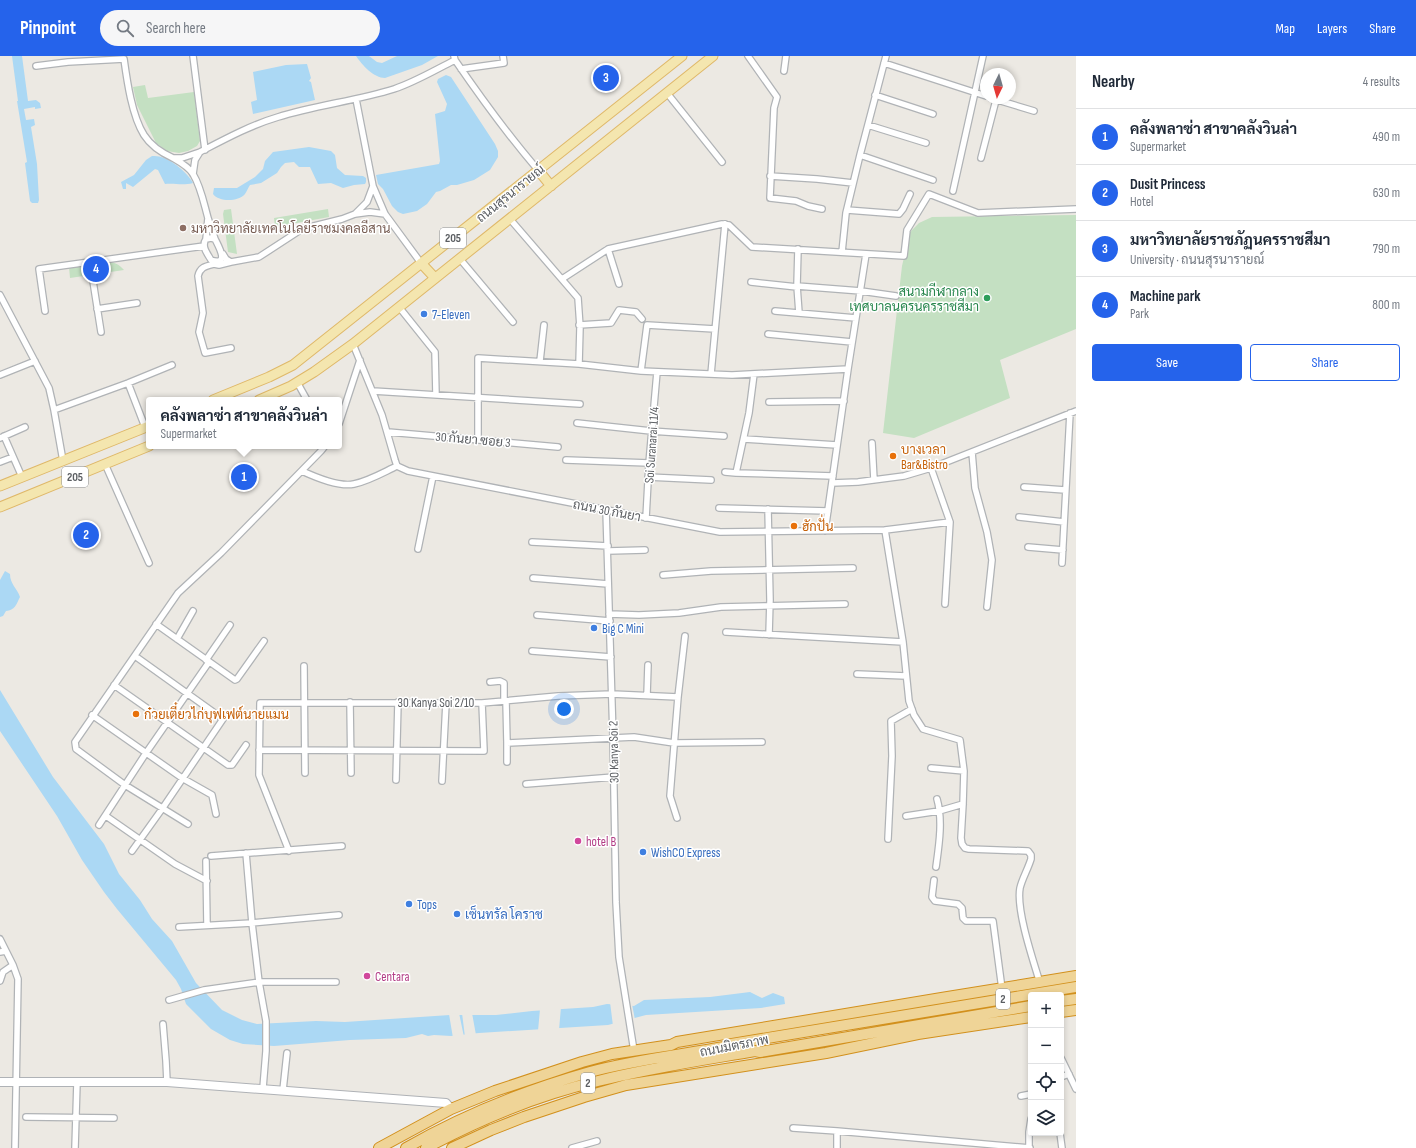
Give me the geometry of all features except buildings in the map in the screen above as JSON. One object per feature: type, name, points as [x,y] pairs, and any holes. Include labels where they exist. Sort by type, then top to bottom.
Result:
[{"type":"highway","name":"2","points":[[671,1045],[677,1042],[1076,976]]},
{"type":"highway","name":"ถนนมิตรภาพ","points":[[406,1148],[458,1121],[503,1101],[591,1072],[724,1047],[731,1044],[1076,987]]},
{"type":"highway","points":[[942,1009],[984,992]]},
{"type":"highway","points":[[1064,1001],[1076,999]]},
{"type":"highway","name":"ถนนมิตรภาพ","points":[[426,1148],[507,1110],[556,1092],[597,1081],[755,1051],[760,1052],[1028,1007]]},
{"type":"highway","points":[[1064,1012],[1076,1010]]},
{"type":"highway","name":"2","points":[[671,1077],[675,1078],[844,1049],[918,1034],[1028,1017]]},
{"type":"highway","points":[[943,1021],[992,1023]]},
{"type":"highway","points":[[379,1148],[451,1109],[495,1091],[556,1070],[612,1054],[671,1045],[678,1046],[723,1042],[731,1044]]},
{"type":"highway","points":[[452,1148],[491,1130],[562,1104],[620,1086],[671,1077],[675,1074],[756,1056],[760,1052]]},
{"type":"main road","name":"ถนนสุรนารายณ์","points":[[220,397],[270,377],[293,365],[682,56]]},
{"type":"main road","name":"ถนนสุรนารายณ์","points":[[266,397],[291,386],[314,372],[353,344],[713,56]]},
{"type":"main road","points":[[538,170],[551,186]]},
{"type":"main road","points":[[421,263],[435,278]]},
{"type":"main road","name":"205","points":[[0,486],[146,427]]},
{"type":"main road","name":"205","points":[[0,507],[146,447]]},
{"type":"street","points":[[193,56],[202,151],[195,160],[193,174]]},
{"type":"street","points":[[461,69],[504,63],[503,56]]},
{"type":"street","points":[[748,56],[777,97],[774,108],[770,198],[796,201],[808,206],[822,209]]},
{"type":"street","points":[[784,71],[786,56]]},
{"type":"street","points":[[842,252],[847,210],[853,183],[886,56]]},
{"type":"street","points":[[953,191],[983,56]]},
{"type":"street","points":[[173,158],[182,158],[202,151],[259,124],[278,117],[310,108],[356,100],[396,89],[454,58],[511,138],[538,170]]},
{"type":"street","points":[[36,66],[68,59],[124,59],[127,86],[138,124],[144,136],[153,146],[181,162],[193,174],[202,195],[208,218],[216,239],[226,259],[231,262]]},
{"type":"street","points":[[884,63],[980,94]]},
{"type":"street","points":[[667,93],[722,162]]},
{"type":"street","points":[[875,95],[933,114]]},
{"type":"street","points":[[356,100],[372,186],[384,214],[421,263]]},
{"type":"street","points":[[981,158],[993,104]]},
{"type":"street","points":[[1011,104],[1034,111]]},
{"type":"street","points":[[868,125],[926,143]]},
{"type":"street","points":[[860,155],[934,180]]},
{"type":"street","points":[[770,176],[853,183]]},
{"type":"street","points":[[355,214],[367,202],[372,186]]},
{"type":"street","points":[[847,210],[899,214],[910,194]]},
{"type":"street","points":[[562,279],[608,249],[724,224],[728,225],[752,247],[904,256],[908,230],[929,194],[978,213],[1076,209]]},
{"type":"street","points":[[208,218],[204,246],[213,262],[220,265],[259,257],[302,229],[342,219],[355,214],[370,212],[384,214]]},
{"type":"street","points":[[510,219],[578,298],[580,325],[578,364]]},
{"type":"street","points":[[711,374],[724,224]]},
{"type":"street","points":[[206,239],[216,239]]},
{"type":"street","points":[[45,311],[39,270],[204,246]]},
{"type":"street","points":[[608,249],[619,284]]},
{"type":"street","points":[[798,250],[797,286],[799,313]]},
{"type":"street","points":[[223,253],[220,261],[215,261],[199,271],[198,276],[203,318],[198,332],[205,353],[231,348]]},
{"type":"street","points":[[825,531],[866,254]]},
{"type":"street","points":[[460,259],[513,322]]},
{"type":"street","points":[[90,262],[101,332]]},
{"type":"street","points":[[751,282],[860,291],[896,296]]},
{"type":"street","points":[[0,295],[49,388],[63,461]]},
{"type":"street","points":[[97,309],[137,303]]},
{"type":"street","points":[[399,307],[435,352],[436,396]]},
{"type":"street","points":[[580,325],[611,323],[617,312],[620,310],[636,312],[642,319]]},
{"type":"street","points":[[775,310],[856,318]]},
{"type":"street","points":[[540,361],[544,325]]},
{"type":"street","points":[[642,371],[646,325],[715,329]]},
{"type":"street","points":[[768,334],[852,342]]},
{"type":"street","points":[[302,471],[314,477],[352,484],[362,482],[397,466],[388,432],[353,344]]},
{"type":"street","points":[[478,440],[478,358],[578,364],[642,371],[711,374],[754,374],[848,369]]},
{"type":"street","points":[[342,415],[360,360]]},
{"type":"street","points":[[0,375],[35,361]]},
{"type":"street","points":[[54,410],[172,365]]},
{"type":"street","name":"Soi Suranarai 11/4","points":[[646,518],[651,431],[657,372]]},
{"type":"street","points":[[736,473],[750,413],[754,374]]},
{"type":"street","points":[[297,382],[305,397]]},
{"type":"street","points":[[128,383],[146,425]]},
{"type":"street","points":[[373,392],[580,404]]},
{"type":"street","points":[[769,402],[844,401]]},
{"type":"street","points":[[832,482],[874,480],[904,476],[931,468],[1076,411]]},
{"type":"street","points":[[1062,563],[1070,413]]},
{"type":"street","points":[[578,423],[651,431],[724,436]]},
{"type":"street","points":[[22,478],[2,437],[25,427]]},
{"type":"street","name":"30 กันยา ซอย 3","points":[[388,432],[558,447]]},
{"type":"street","points":[[744,439],[837,445]]},
{"type":"street","points":[[872,443],[874,480]]},
{"type":"street","points":[[188,824],[125,785],[76,749],[75,742],[92,715],[178,593],[221,554],[302,471],[321,449]]},
{"type":"street","points":[[972,452],[975,488],[987,532],[992,560],[987,607]]},
{"type":"street","points":[[0,462],[13,457]]},
{"type":"street","points":[[566,460],[649,464]]},
{"type":"street","points":[[105,464],[149,564]]},
{"type":"street","name":"ถนน 30 กันยา","points":[[397,466],[408,471],[720,532],[884,530],[950,522]]},
{"type":"street","points":[[931,468],[950,522],[945,604]]},
{"type":"street","points":[[725,472],[833,476]]},
{"type":"street","points":[[418,549],[433,476]]},
{"type":"street","points":[[648,477],[711,480]]},
{"type":"street","points":[[1024,488],[1065,490]]},
{"type":"street","points":[[719,508],[828,510]]},
{"type":"street","points":[[768,509],[770,605],[769,635]]},
{"type":"street","name":"30 Kanya Soi 2","points":[[606,510],[612,694],[616,902],[619,957],[634,1051]]},
{"type":"street","points":[[1019,517],[1064,522]]},
{"type":"street","points":[[884,530],[903,642],[909,701],[914,715],[924,729],[960,740],[964,771],[962,844],[965,848],[1028,851],[1031,855],[1031,859],[1020,888],[1020,899],[1021,912],[1040,983]]},
{"type":"street","points":[[532,542],[608,549],[645,550]]},
{"type":"street","points":[[1028,547],[1063,550]]},
{"type":"street","points":[[662,575],[711,571],[853,568]]},
{"type":"street","points":[[533,578],[608,584]]},
{"type":"street","points":[[609,614],[639,615],[680,613],[721,607],[845,604]]},
{"type":"street","points":[[177,640],[193,611]]},
{"type":"street","points":[[537,615],[610,621]]},
{"type":"street","points":[[156,624],[236,680],[260,648],[264,640]]},
{"type":"street","points":[[99,825],[146,753],[189,694],[230,625]]},
{"type":"street","points":[[726,632],[903,642]]},
{"type":"street","points":[[677,818],[670,796],[678,697],[685,636]]},
{"type":"street","points":[[532,651],[611,657]]},
{"type":"street","points":[[132,851],[222,719],[135,656]]},
{"type":"street","points":[[647,695],[648,665]]},
{"type":"street","points":[[304,666],[305,773]]},
{"type":"street","points":[[857,674],[906,676]]},
{"type":"street","points":[[490,682],[500,681],[504,683],[507,762]]},
{"type":"street","points":[[114,685],[230,766],[246,745]]},
{"type":"street","name":"30 Kanya Soi 2/10","points":[[259,750],[260,703],[482,703],[612,694],[678,697]]},
{"type":"street","points":[[350,702],[351,773]]},
{"type":"street","points":[[396,780],[398,702]]},
{"type":"street","points":[[442,780],[446,703]]},
{"type":"street","points":[[289,851],[259,775],[259,750],[484,751],[482,703]]},
{"type":"street","points":[[888,838],[892,756],[890,721],[912,709]]},
{"type":"street","points":[[92,715],[182,778],[212,795],[216,814]]},
{"type":"street","points":[[507,743],[613,737],[634,737],[674,743],[762,742]]},
{"type":"street","points":[[931,768],[964,771]]},
{"type":"street","points":[[526,784],[614,777]]},
{"type":"street","points":[[936,867],[940,811],[937,799]]},
{"type":"street","points":[[906,816],[940,811],[963,804]]},
{"type":"street","points":[[106,816],[175,864],[207,882]]},
{"type":"street","points":[[211,856],[342,846]]},
{"type":"street","points":[[246,853],[259,982],[266,1021],[263,1088]]},
{"type":"street","points":[[206,861],[207,925]]},
{"type":"street","points":[[934,880],[932,896],[935,901],[958,904],[962,908],[963,918],[966,921],[993,921],[1002,989]]},
{"type":"street","points":[[179,927],[252,923],[339,915]]},
{"type":"street","points":[[0,939],[3,951],[13,965],[18,979],[15,1148]]},
{"type":"street","points":[[0,981],[3,972],[13,965]]},
{"type":"street","points":[[169,1000],[204,990],[259,982],[336,982]]},
{"type":"street","points":[[163,1024],[167,1082]]},
{"type":"street","points":[[283,1090],[287,1053]]},
{"type":"street","points":[[1064,1063],[1076,1089]]},
{"type":"street","points":[[1064,1076],[1070,1074]]},
{"type":"street","points":[[0,1082],[167,1082],[263,1088],[446,1103],[451,1109]]},
{"type":"street","points":[[75,1148],[77,1082]]},
{"type":"street","points":[[1021,1096],[1028,1095]]},
{"type":"street","points":[[26,1116],[114,1118]]},
{"type":"street","points":[[793,1128],[965,1141],[1029,1148],[1029,1136]]},
{"type":"street","points":[[837,1131],[837,1148]]},
{"type":"street","points":[[1060,1136],[1062,1148]]},
{"type":"street","points":[[572,1148],[598,1141]]},
{"type":"street","points":[[965,1141],[965,1148]]},
{"type":"green space","points":[[145,85],[148,98],[194,92],[200,141],[197,146],[188,151],[179,153],[167,151],[156,143],[137,105],[133,87]]},
{"type":"green space","points":[[231,209],[237,254],[228,252],[223,214],[224,210]]},
{"type":"green space","points":[[328,209],[329,217],[275,227],[274,218]]},
{"type":"green space","name":"สนามกีฬากลาง เทศบาลนครนครราชสีมา","points":[[1076,215],[1076,329],[1000,360],[1010,398],[914,438],[883,433],[902,266],[910,232],[919,223],[932,217]]},
{"type":"green space","points":[[106,261],[120,266],[124,270],[70,278],[69,267]]},
{"type":"water","points":[[12,56],[22,56],[28,101],[36,100],[40,103],[41,108],[35,109],[35,107],[24,109],[26,120],[34,119],[35,125],[31,127],[37,164],[38,203],[32,203],[30,201],[25,163],[27,162],[17,101]]},
{"type":"water","points":[[356,56],[369,56],[377,62],[382,63],[397,56],[438,56],[422,65],[385,78],[377,76],[365,67]]},
{"type":"water","points":[[307,64],[311,78],[309,81],[311,82],[315,100],[253,114],[251,102],[257,100],[253,72],[286,65]]},
{"type":"water","points":[[446,75],[451,77],[495,144],[498,151],[498,157],[490,170],[474,180],[457,185],[451,185],[436,192],[427,204],[417,211],[403,214],[398,212],[392,206],[383,189],[378,184],[376,175],[439,164],[440,161],[435,114],[445,111],[447,104],[437,82],[438,79]]},
{"type":"water","points":[[309,147],[331,151],[335,155],[337,168],[345,175],[363,176],[366,178],[365,184],[343,188],[331,183],[318,184],[310,167],[299,167],[294,162],[285,163],[277,173],[261,183],[250,185],[242,197],[233,200],[224,200],[213,194],[214,188],[237,188],[255,177],[263,169],[265,161],[273,152]]},
{"type":"water","points":[[152,156],[160,157],[175,164],[184,171],[193,183],[165,184],[158,170],[155,169],[133,187],[126,183],[126,189],[123,189],[121,182],[134,175],[146,160]]},
{"type":"water","points":[[5,571],[10,574],[11,581],[20,597],[13,608],[6,611],[3,616],[0,617],[0,580]]},
{"type":"water","points":[[0,690],[53,777],[104,844],[119,874],[140,900],[152,919],[172,941],[196,983],[222,1010],[242,1020],[257,1024],[316,1021],[345,1022],[450,1015],[496,1015],[593,1007],[607,1004],[634,1006],[644,1000],[710,997],[750,992],[762,998],[773,993],[784,997],[785,1004],[761,1008],[646,1015],[608,1025],[451,1036],[428,1036],[422,1034],[406,1038],[350,1040],[274,1046],[243,1044],[230,1040],[211,1029],[186,1004],[176,980],[117,909],[82,860],[57,816],[0,731]]},
{"type":"pier","points":[[610,1002],[632,1004],[635,1020],[613,1026]]},
{"type":"pier","points":[[561,1007],[559,1030],[538,1031],[540,1009]]},
{"type":"pier","points":[[459,1013],[464,1037],[453,1038],[449,1014]]},
{"type":"pier","points":[[462,1013],[472,1013],[476,1035],[465,1037]]},
{"type":"place","name":"มหาวิทยาลัยราชภัฏนครราชสีมา","points":[[606,78]]},
{"type":"place","name":"มหาวิทยาลัยเทคโนโลยีราชมงคลอีสาน","points":[[183,228]]},
{"type":"place","name":"Machine park","points":[[96,269]]},
{"type":"place","name":"สนามกีฬากลาง เทศบาลนครนครราชสีมา","points":[[987,298]]},
{"type":"place","name":"7-Eleven","points":[[424,314]]},
{"type":"place","name":"บางเวลา Bar&Bistro","points":[[893,456]]},
{"type":"place","name":"คลังพลาซ่า สาขาคลังวินล่า","points":[[244,477]]},
{"type":"place","name":"ฮักปั่น","points":[[794,526]]},
{"type":"place","name":"Dusit Princess","points":[[86,535]]},
{"type":"place","name":"Big C Mini","points":[[594,628]]},
{"type":"place","name":"ก๋วยเตี๋ยวไก่บุฟเฟต์นายแมน","points":[[136,714]]},
{"type":"place","name":"hotel B","points":[[578,841]]},
{"type":"place","name":"WishCO Express","points":[[643,852]]},
{"type":"place","name":"Tops","points":[[409,904]]},
{"type":"place","name":"เซ็นทรัล โคราช","points":[[457,914]]},
{"type":"place","name":"Centara","points":[[367,976]]}]
